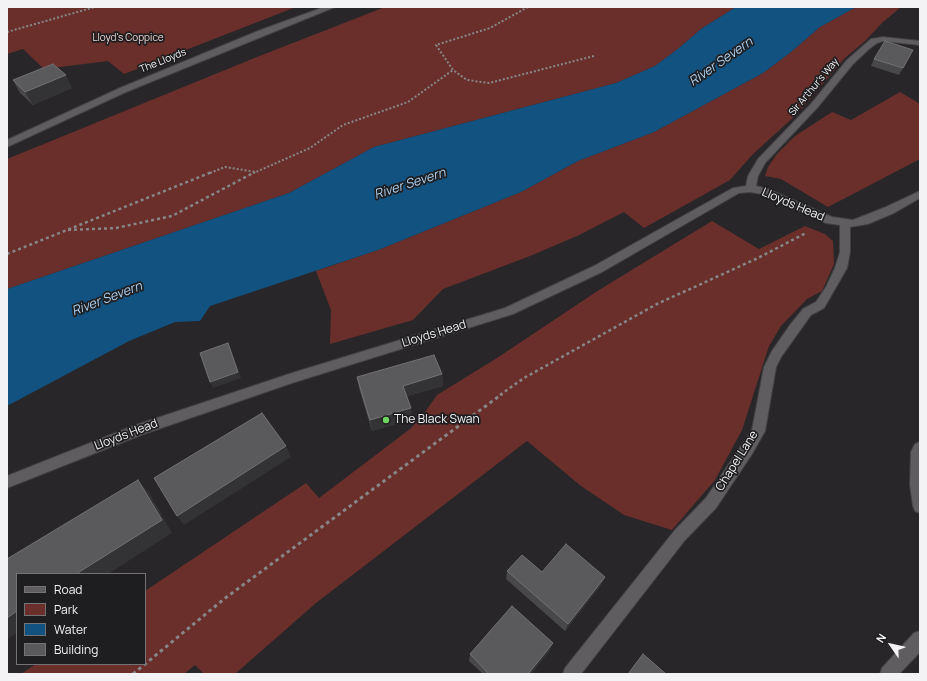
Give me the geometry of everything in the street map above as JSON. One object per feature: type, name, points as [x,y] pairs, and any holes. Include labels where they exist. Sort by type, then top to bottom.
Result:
[{"type":"street","name":"The Lloyds","points":[[7,144],[123,90],[254,36],[331,7]]},
{"type":"street","name":"Sir Arthur's Way","points":[[750,188],[753,176],[761,161],[809,112],[850,62],[866,47],[874,41],[883,39],[920,43]]},
{"type":"street","name":"Lloyds Head","points":[[7,482],[138,430],[292,378],[509,311],[598,269],[737,190],[750,188],[771,194],[830,220],[853,224],[890,210],[920,194]]},
{"type":"street","name":"Chapel Lane","points":[[571,674],[676,541],[711,503],[747,450],[758,431],[770,367],[776,354],[807,312],[820,305],[841,268],[845,252],[845,223]]},
{"type":"street","points":[[920,448],[917,484],[920,506]]},
{"type":"street","points":[[888,674],[920,639]]},
{"type":"path","points":[[7,32],[95,7]]},
{"type":"path","points":[[528,7],[490,28],[436,45],[453,70],[467,80],[489,83],[594,56]]},
{"type":"path","points":[[66,230],[116,228],[172,216],[256,172],[310,148],[343,125],[408,102],[453,70]]},
{"type":"path","points":[[7,254],[225,167],[256,172]]},
{"type":"path","points":[[146,663],[224,599],[524,378],[656,304],[756,259],[830,220]]},
{"type":"path","points":[[133,674],[144,665]]},
{"type":"green space","name":"Lloyd's Coppice","points":[[7,7],[296,7],[124,74],[108,61],[44,69],[23,49],[7,54]]},
{"type":"green space","points":[[385,7],[736,7],[701,29],[655,66],[616,83],[374,147],[289,193],[7,289],[7,159],[257,57]]},
{"type":"green space","points":[[856,7],[901,7],[845,58],[797,114],[752,155],[730,180],[644,228],[624,212],[577,236],[530,256],[443,289],[413,320],[330,344],[331,310],[316,271],[378,250],[521,192],[578,161],[654,132],[763,73],[791,52],[820,27]]},
{"type":"green space","points":[[900,92],[920,104],[920,159],[828,207],[781,179],[765,176],[768,167],[777,154],[795,136],[832,112],[851,120]]},
{"type":"green space","points":[[712,221],[759,249],[805,226],[825,234],[833,241],[834,264],[822,291],[807,299],[781,326],[769,346],[742,430],[715,480],[672,530],[624,515],[581,486],[527,441],[316,603],[235,674],[204,674],[195,665],[184,674],[21,674],[34,665],[146,665],[146,590],[306,483],[319,498],[410,429],[423,415],[437,395],[497,358],[599,290]]},
{"type":"water","name":"River Severn","points":[[736,7],[856,7],[820,27],[791,52],[763,73],[654,132],[578,161],[521,192],[378,250],[210,306],[200,321],[175,322],[129,341],[7,406],[7,289],[289,193],[374,147],[616,83],[655,66],[701,29]]},
{"type":"building","points":[[885,41],[913,50],[903,68],[874,59]]},
{"type":"building","points":[[53,64],[66,75],[25,92],[13,80]]},
{"type":"building","points":[[228,343],[238,372],[210,382],[200,353]]},
{"type":"building","points":[[434,355],[442,374],[403,386],[411,408],[370,420],[357,377]]},
{"type":"building","points":[[262,413],[286,446],[177,516],[154,478]]},
{"type":"building","points":[[138,480],[162,520],[78,573],[16,573],[16,612],[7,618],[7,559]]},
{"type":"building","points":[[566,544],[605,577],[568,624],[507,571],[522,555],[542,572]]},
{"type":"building","points":[[512,606],[553,643],[528,674],[489,674],[470,654]]},
{"type":"building","points":[[643,654],[666,674],[628,674]]},
{"type":"place","name":"The Black Swan","points":[[386,420]]}]
